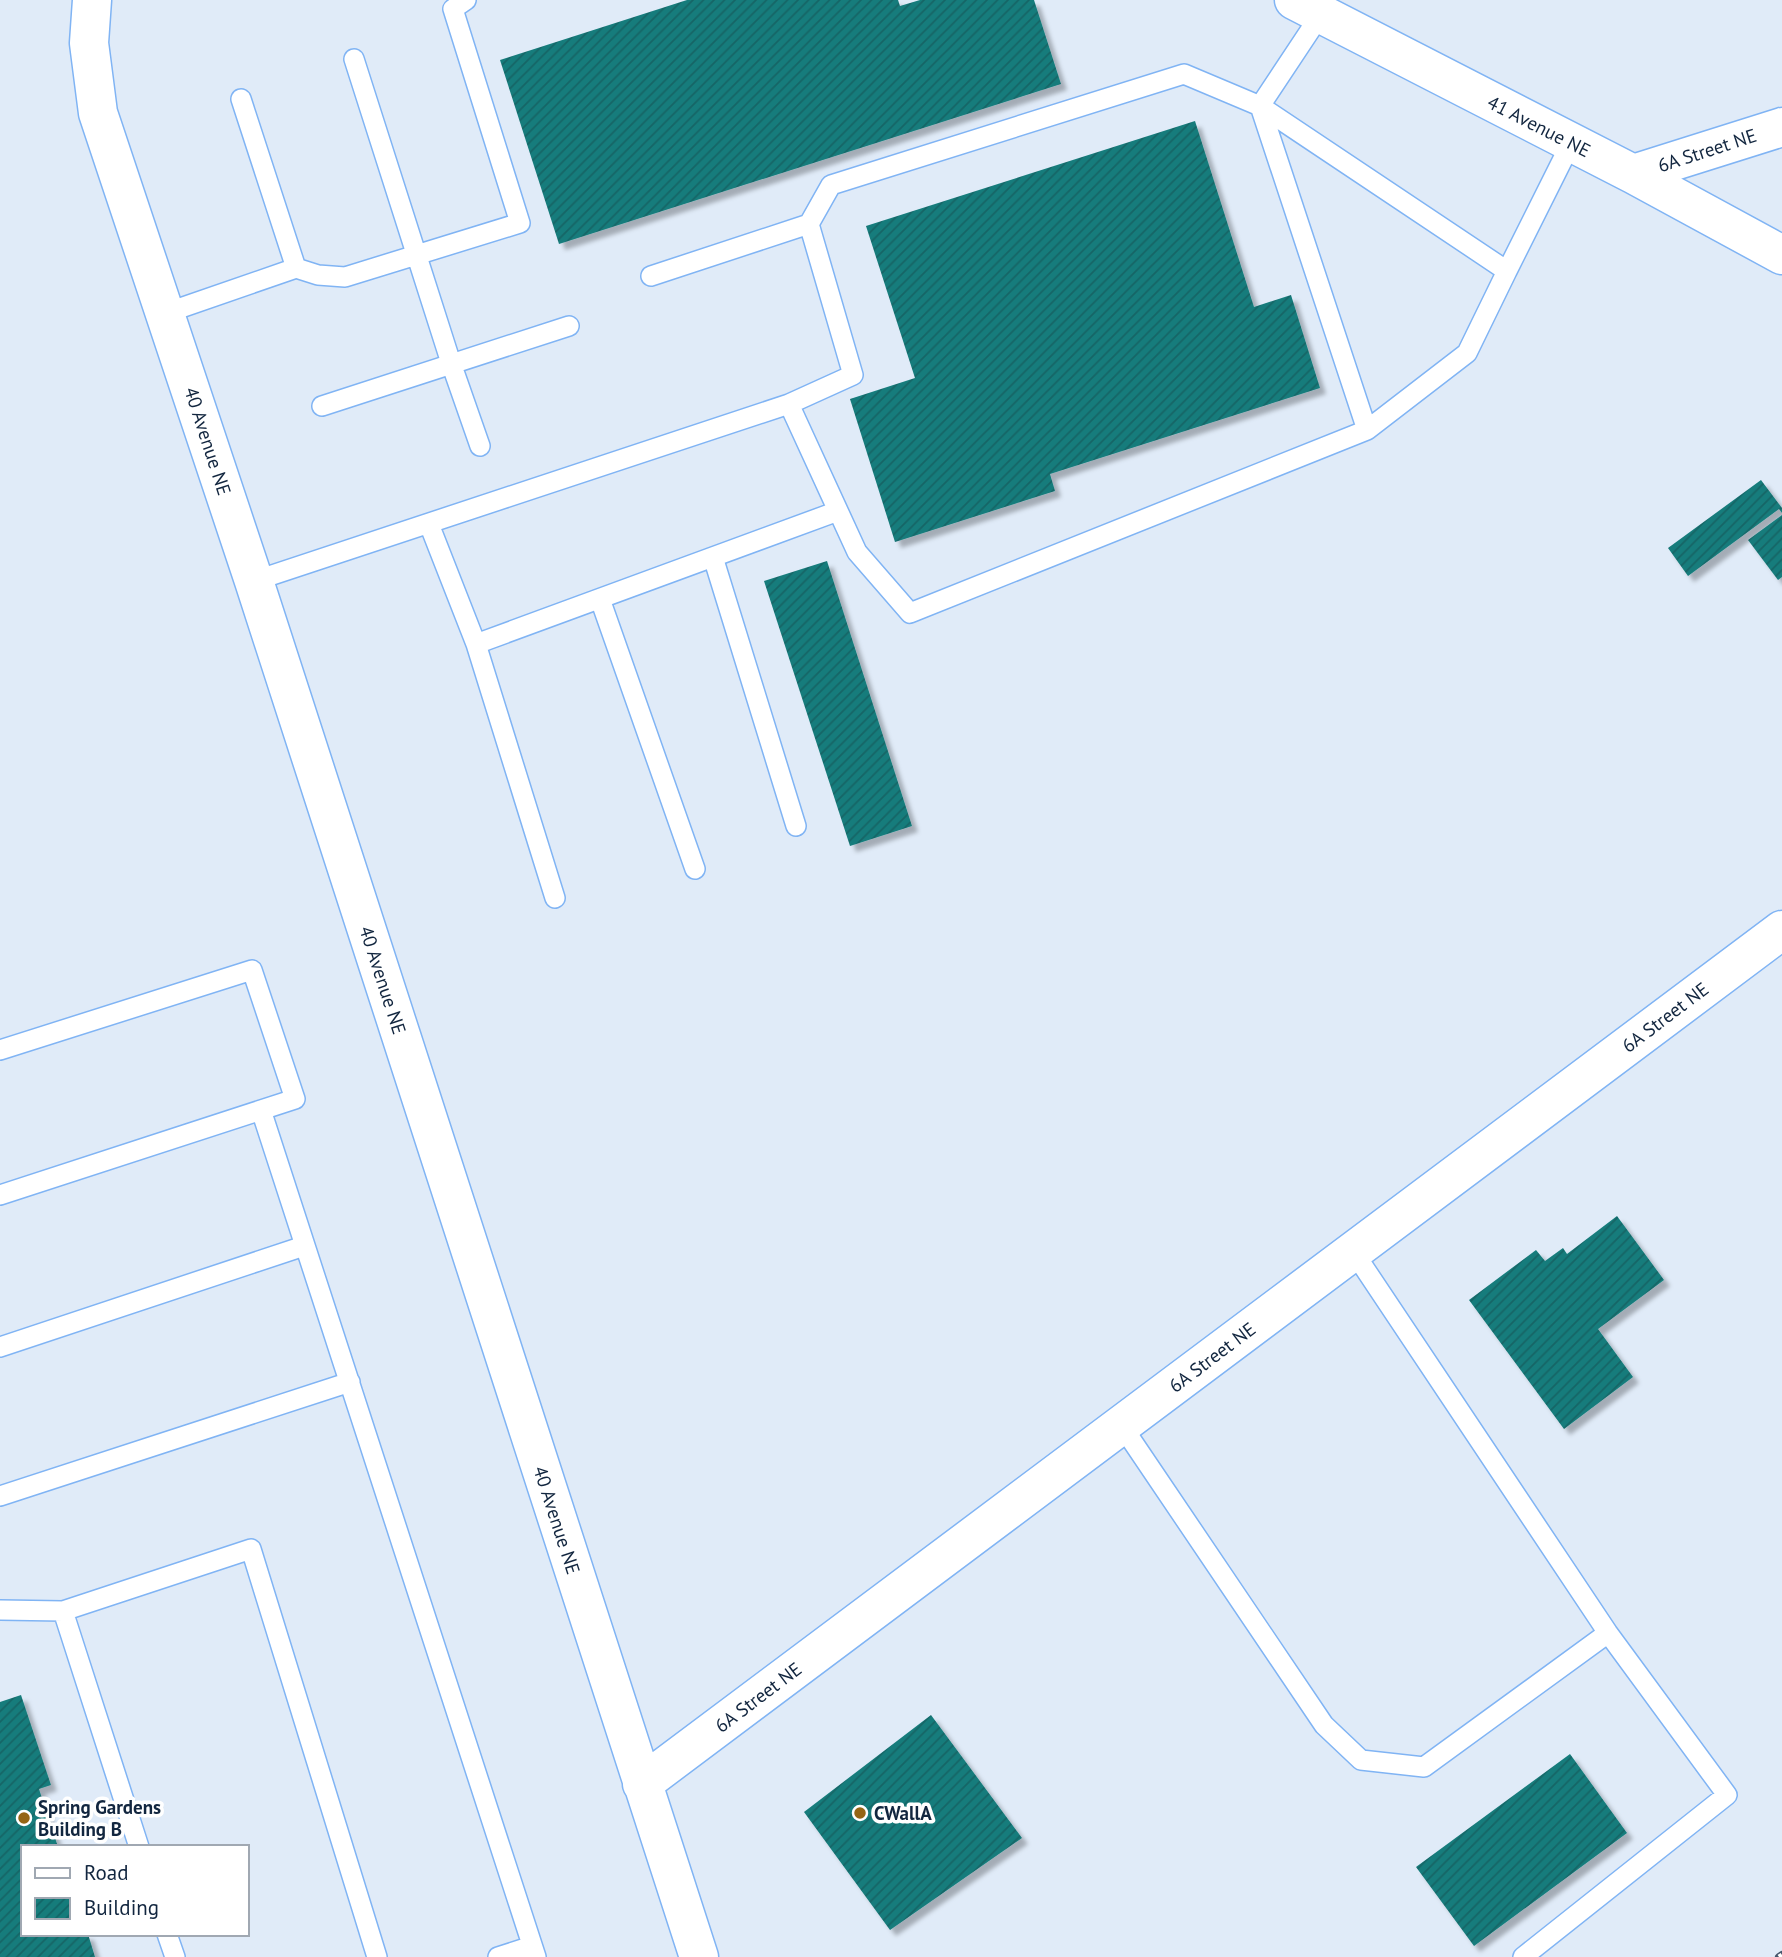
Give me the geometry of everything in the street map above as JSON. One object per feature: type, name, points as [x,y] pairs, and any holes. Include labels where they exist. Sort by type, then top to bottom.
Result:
[{"type":"street","name":"40 Avenue NE","points":[[92,0],[89,43],[99,113],[254,581],[699,1957]]},
{"type":"street","name":"41 Avenue NE","points":[[1308,7],[1633,174],[1782,255]]},
{"type":"street","name":"6A Street NE","points":[[1633,174],[1782,127]]},
{"type":"street","name":"6A Street NE","points":[[642,1784],[1782,930]]},
{"type":"lane","points":[[166,313],[296,268],[318,275],[345,277],[520,223],[453,9],[466,0]]},
{"type":"lane","points":[[1308,7],[1259,106],[1367,430]]},
{"type":"lane","points":[[354,59],[480,446]]},
{"type":"lane","points":[[651,276],[809,224],[831,185],[1184,74],[1259,106],[1507,271]]},
{"type":"lane","points":[[241,99],[296,268]]},
{"type":"lane","points":[[789,404],[857,552],[910,613],[1367,430],[1467,354],[1571,143]]},
{"type":"lane","points":[[254,581],[789,404],[853,375],[809,224]]},
{"type":"lane","points":[[322,406],[569,326]]},
{"type":"lane","points":[[476,644],[838,512]]},
{"type":"lane","points":[[429,524],[476,644],[555,898]]},
{"type":"lane","points":[[713,557],[796,826]]},
{"type":"lane","points":[[600,599],[695,869]]},
{"type":"lane","points":[[0,1050],[252,970],[295,1099],[0,1195]]},
{"type":"lane","points":[[261,1110],[534,1952],[498,1957]]},
{"type":"lane","points":[[0,1347],[304,1246]]},
{"type":"lane","points":[[1353,1251],[1608,1633],[1727,1795],[1523,1957]]},
{"type":"lane","points":[[0,1496],[350,1382]]},
{"type":"lane","points":[[1122,1426],[1324,1725],[1360,1760],[1424,1768],[1608,1633]]},
{"type":"lane","points":[[0,1610],[63,1611],[251,1549],[377,1957]]},
{"type":"lane","points":[[63,1611],[138,1845]]},
{"type":"lane","points":[[168,1936],[175,1957]]},
{"type":"building","points":[[687,0],[898,0],[900,6],[920,0],[1034,0],[1061,84],[559,244],[500,60]]},
{"type":"building","points":[[1195,121],[1254,307],[1291,295],[1320,388],[1050,474],[1055,491],[895,542],[850,399],[915,378],[866,226]]},
{"type":"building","points":[[1761,480],[1782,508],[1782,513],[1779,509],[1688,576],[1668,548]]},
{"type":"building","points":[[1782,515],[1782,577],[1778,580],[1748,540]]},
{"type":"building","points":[[827,561],[912,826],[850,846],[764,581]]},
{"type":"building","points":[[1617,1216],[1664,1280],[1598,1329],[1633,1377],[1564,1429],[1469,1300],[1536,1250],[1545,1261],[1563,1248],[1567,1254]]},
{"type":"building","name":"Spring Gardens Building B","points":[[21,1695],[51,1785],[39,1789],[57,1845],[21,1845],[21,1936],[89,1936],[95,1957],[0,1957],[0,1702]]},
{"type":"building","points":[[931,1715],[1022,1838],[890,1930],[804,1812]]},
{"type":"building","points":[[1570,1754],[1627,1833],[1474,1946],[1416,1867]]},
{"type":"place","name":"CWallA","points":[[860,1813]]},
{"type":"place","name":"Spring Gardens Building B","points":[[24,1818]]}]
